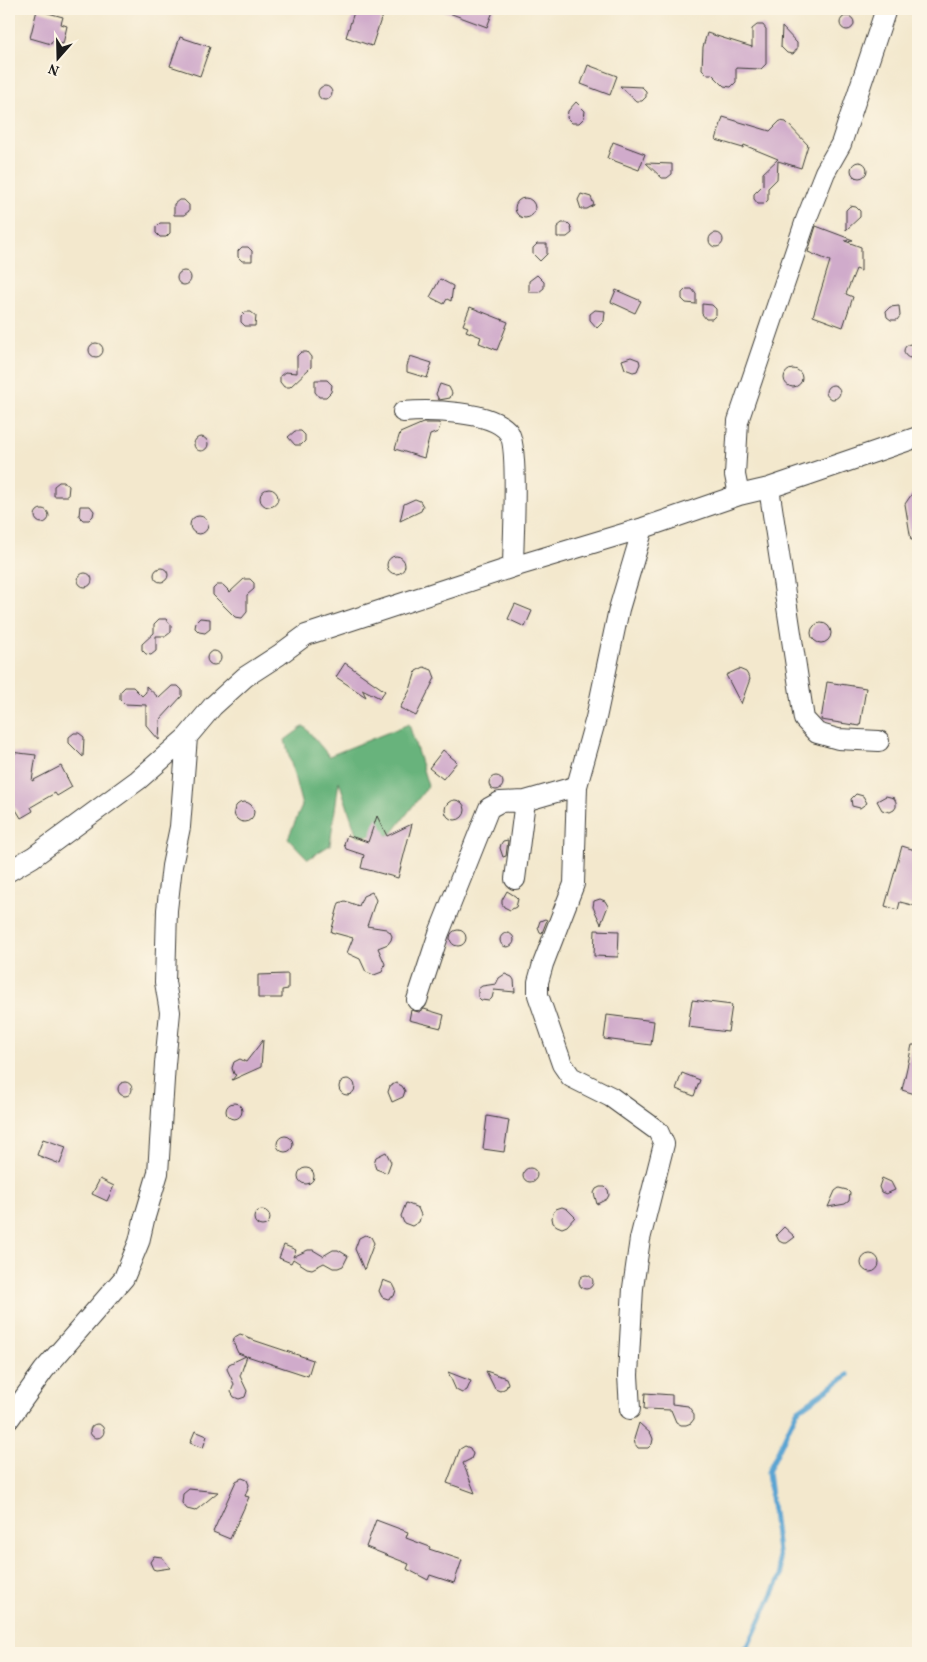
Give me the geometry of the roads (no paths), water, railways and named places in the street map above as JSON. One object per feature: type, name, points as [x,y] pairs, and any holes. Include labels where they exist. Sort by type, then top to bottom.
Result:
[{"type":"street","points":[[740,495],[735,475],[738,420],[806,220],[825,172],[841,144],[886,9]]},
{"type":"street","points":[[403,412],[422,411],[470,414],[502,425],[510,435],[514,461],[513,567]]},
{"type":"street","points":[[9,871],[33,856],[138,780],[187,738],[213,706],[245,677],[306,635],[513,567],[642,528],[740,495],[769,488],[918,437]]},
{"type":"street","points":[[769,488],[804,719],[817,733],[838,739],[879,741]]},
{"type":"street","points":[[630,1408],[628,1375],[633,1288],[640,1239],[664,1144],[658,1131],[611,1097],[571,1077],[562,1064],[538,995],[538,982],[543,964],[574,884],[577,786],[596,718],[619,609],[642,528]]},
{"type":"street","points":[[9,1419],[44,1370],[124,1278],[139,1242],[158,1173],[164,1064],[170,1012],[166,982],[167,910],[172,866],[180,827],[187,738]]},
{"type":"street","points":[[417,1000],[439,933],[489,808],[500,802],[525,801],[577,786]]},
{"type":"street","points":[[514,879],[525,801]]},
{"type":"waterway","points":[[737,1653],[748,1646],[781,1576],[768,1472],[797,1411],[848,1375]]}]
